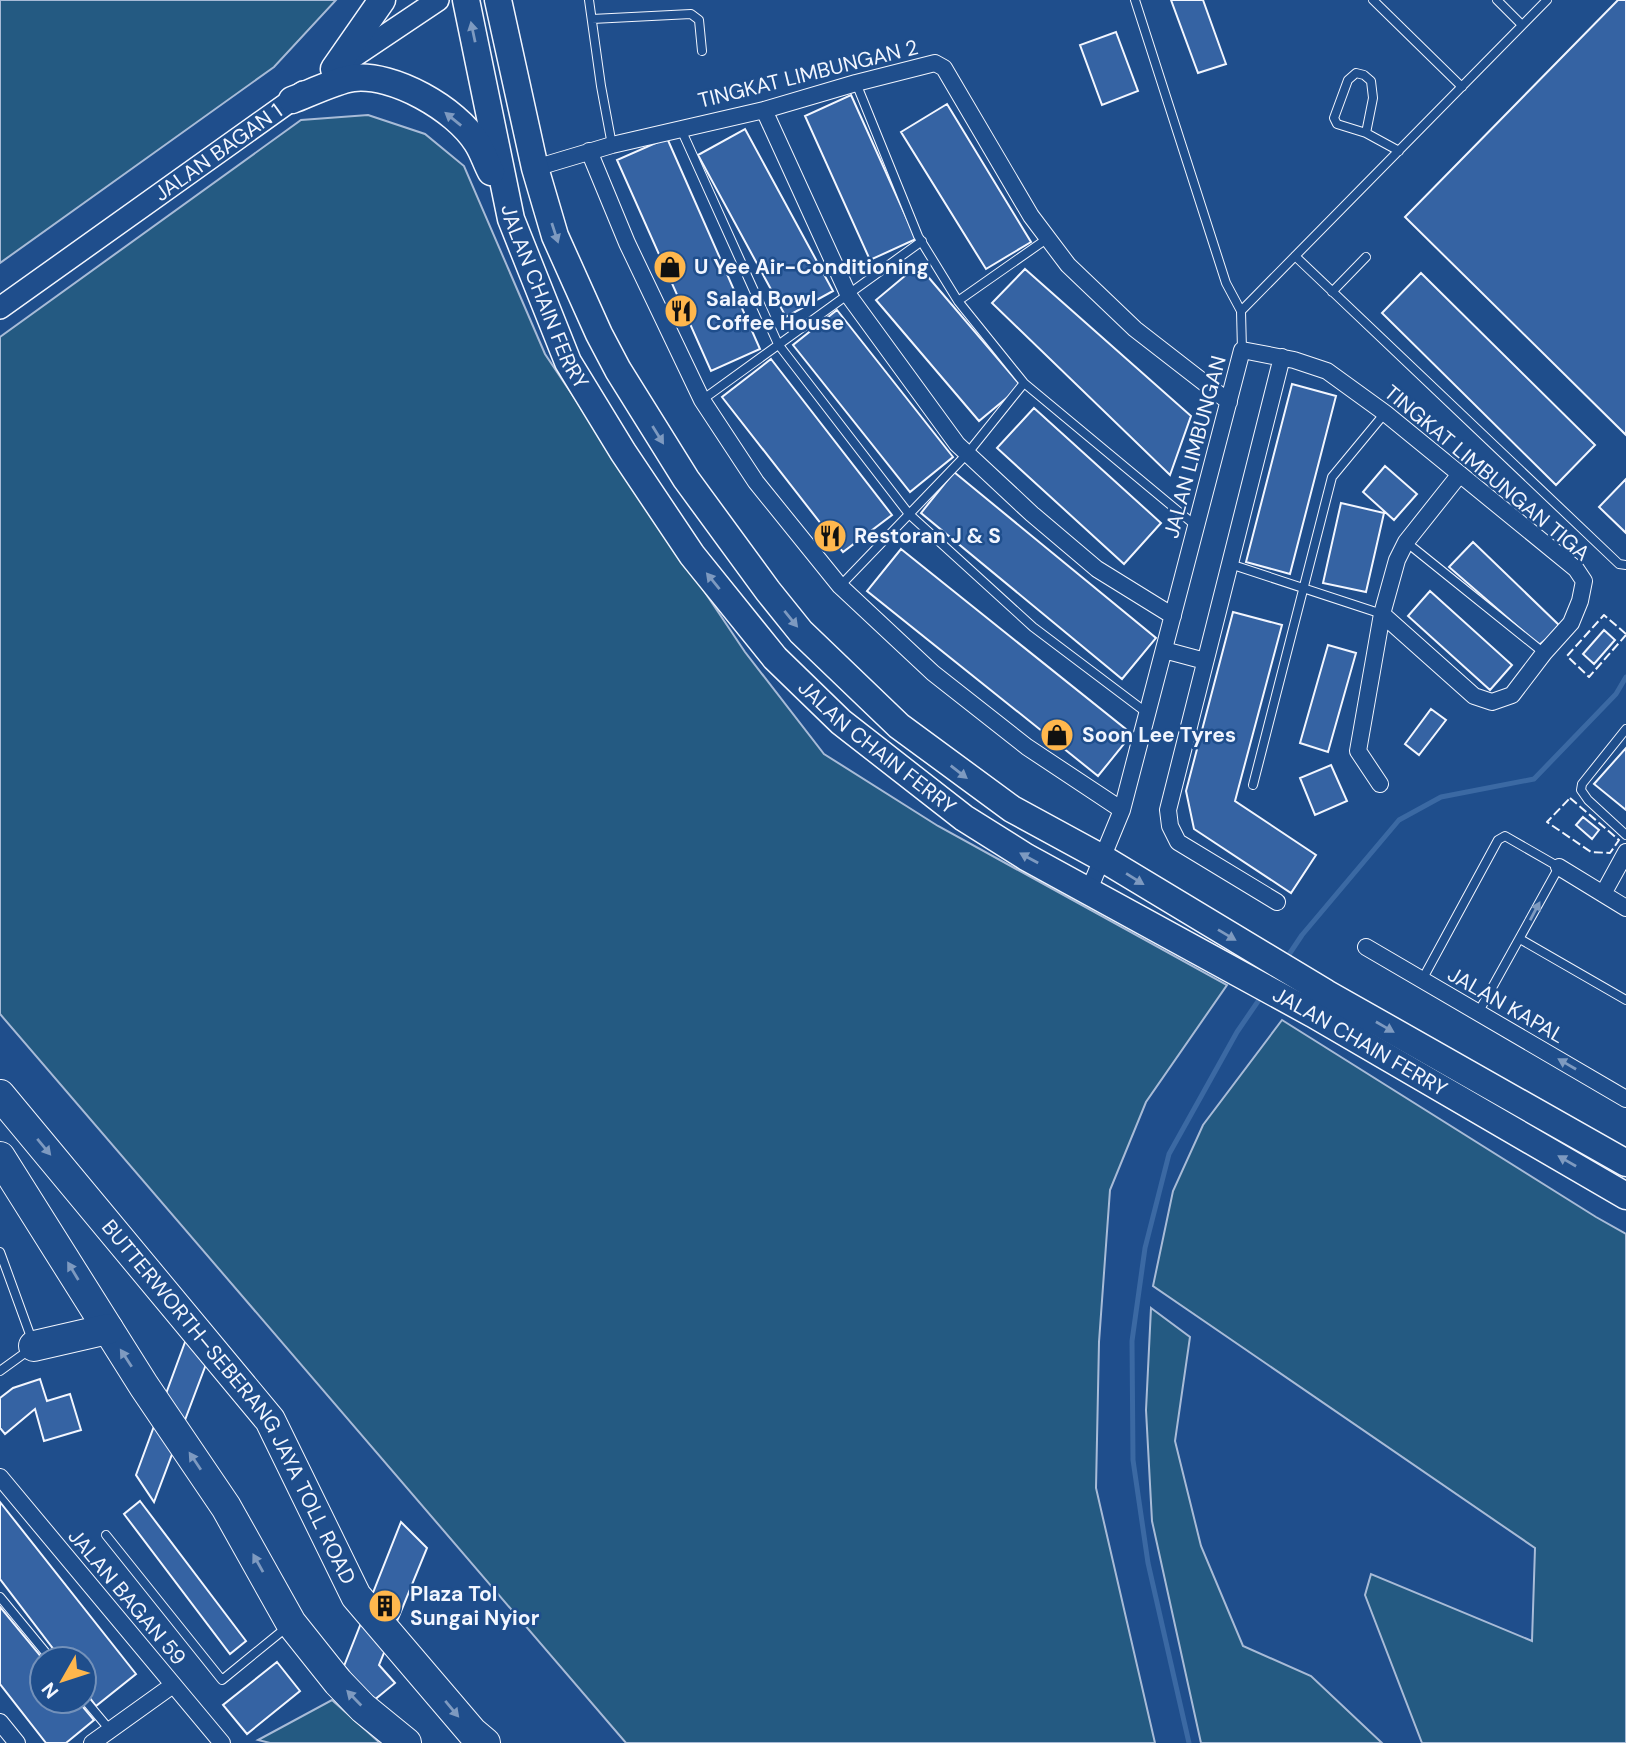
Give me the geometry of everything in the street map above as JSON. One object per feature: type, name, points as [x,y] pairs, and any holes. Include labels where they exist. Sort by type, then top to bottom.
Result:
[{"type":"highway","points":[[334,69],[382,0]]},
{"type":"highway","name":"JALAN CHAIN FERRY","points":[[466,0],[511,219],[568,362],[623,452],[692,555],[775,658],[841,722],[964,818],[1026,857],[1154,927],[1319,1004],[1626,1164]]},
{"type":"highway","name":"JALAN CHAIN FERRY","points":[[498,0],[536,167],[555,236],[564,258],[618,370],[687,480],[784,612],[847,678],[899,726],[1012,809],[1102,858],[1169,900],[1319,1004],[1626,1196]]},
{"type":"highway","points":[[292,100],[352,78],[397,84],[412,90],[453,118],[477,142],[511,219]]},
{"type":"highway","name":"BUTTERWORTH–SEBERANG JAYA TOLL ROAD","points":[[0,1094],[270,1420],[356,1596],[472,1732],[485,1743]]},
{"type":"highway","points":[[3,1168],[226,1507],[291,1623],[338,1682],[405,1743]]},
{"type":"highway","points":[[34,1346],[108,1329]]},
{"type":"street","name":"JALAN BAGAN 1","points":[[0,308],[334,69],[438,0]]},
{"type":"street","name":"TINGKAT LIMBUNGAN 2","points":[[536,167],[680,127],[764,110],[935,62],[944,68],[1031,216],[1068,265],[1135,329],[1229,402]]},
{"type":"street","points":[[764,110],[849,296],[967,454],[1097,569],[1173,616]]},
{"type":"street","points":[[589,151],[627,243],[702,400],[756,482],[840,586],[933,673],[1027,747],[1122,810]]},
{"type":"street","name":"JALAN LIMBUNGAN","points":[[1089,890],[1122,810],[1242,350]]},
{"type":"street","name":"TINGKAT LIMBUNGAN TIGA","points":[[1242,350],[1282,357],[1327,371],[1385,413],[1460,474],[1576,569],[1584,581],[1571,623],[1512,695],[1492,702],[1474,696],[1382,614]]},
{"type":"street","points":[[1276,902],[1178,842],[1170,826],[1168,810],[1282,357]]},
{"type":"street","points":[[1380,783],[1358,751],[1382,614],[1397,560],[1406,541],[1460,474]]},
{"type":"street","points":[[1164,650],[1205,661]]},
{"type":"street","points":[[1603,894],[1626,852]]},
{"type":"street","points":[[1559,867],[1626,908]]},
{"type":"street","name":"JALAN KAPAL","points":[[1366,947],[1626,1099]]},
{"type":"street","name":"JALAN BAGAN 59","points":[[0,1477],[222,1743]]},
{"type":"street","points":[[92,1743],[173,1685]]},
{"type":"street","points":[[0,1722],[17,1743]]},
{"type":"lane","points":[[589,0],[612,145]]},
{"type":"lane","points":[[1135,0],[1226,283],[1241,311],[1548,0]]},
{"type":"lane","points":[[1373,0],[1462,87]]},
{"type":"lane","points":[[1497,0],[1522,25]]},
{"type":"lane","points":[[592,19],[691,14],[699,20],[702,51]]},
{"type":"lane","points":[[1366,133],[1373,98],[1371,81],[1356,73],[1348,80],[1334,118],[1339,127],[1366,133],[1399,151]]},
{"type":"lane","points":[[856,83],[922,241],[958,301],[1024,383],[1196,526]]},
{"type":"lane","points":[[680,127],[778,344],[909,514],[1033,627],[1147,713]]},
{"type":"lane","points":[[958,301],[1048,238]]},
{"type":"lane","points":[[702,400],[922,241]]},
{"type":"lane","points":[[1295,256],[1619,564],[1626,565]]},
{"type":"lane","points":[[1332,292],[1366,257]]},
{"type":"lane","name":"JALAN LIMBUNGAN","points":[[1241,311],[1242,350]]},
{"type":"lane","points":[[840,586],[967,454],[1024,383]]},
{"type":"lane","points":[[1252,785],[1332,477],[1385,413]]},
{"type":"lane","points":[[1406,541],[1544,653]]},
{"type":"lane","points":[[1230,564],[1382,614]]},
{"type":"lane","points":[[1626,729],[1582,784],[1581,790],[1588,800],[1626,835]]},
{"type":"lane","points":[[1422,980],[1498,840],[1505,836],[1559,867],[1478,1013]]},
{"type":"lane","points":[[1520,939],[1626,1000]]},
{"type":"lane","points":[[0,1252],[34,1346],[0,1371]]},
{"type":"lane","points":[[106,1535],[222,1681],[291,1623]]},
{"type":"lane","points":[[0,1597],[39,1645]]},
{"type":"lane","points":[[97,1715],[110,1730]]},
{"type":"shaded area","points":[[0,0],[336,0],[274,67],[0,263]]},
{"type":"shaded area","points":[[368,115],[425,134],[464,166],[545,354],[745,652],[824,754],[938,826],[1227,985],[1146,1102],[1110,1190],[1099,1342],[1096,1488],[1155,1743],[626,1743],[0,1014],[0,337],[301,120]]},
{"type":"shaded area","points":[[1282,1020],[1626,1234],[1626,1743],[1422,1743],[1365,1595],[1371,1574],[1532,1641],[1535,1548],[1153,1286],[1173,1191],[1203,1125]]},
{"type":"shaded area","points":[[1151,1308],[1190,1337],[1175,1441],[1201,1546],[1243,1646],[1311,1676],[1382,1743],[1201,1743],[1152,1521],[1146,1410]]},
{"type":"shaded area","points":[[332,1700],[380,1743],[270,1743],[258,1740]]},
{"type":"building","points":[[1171,0],[1203,0],[1226,64],[1198,73]]},
{"type":"building","points":[[1618,0],[1626,0],[1626,435],[1405,217]]},
{"type":"building","points":[[1116,32],[1138,91],[1102,105],[1080,45]]},
{"type":"building","points":[[851,95],[916,239],[870,260],[805,116]]},
{"type":"building","points":[[947,104],[1031,242],[986,269],[901,132]]},
{"type":"building","points":[[745,129],[833,291],[786,317],[698,155]]},
{"type":"building","points":[[667,138],[760,349],[711,371],[617,160]]},
{"type":"building","points":[[918,265],[1021,386],[979,421],[876,300]]},
{"type":"building","points":[[1025,269],[1191,416],[1170,475],[992,303]]},
{"type":"building","points":[[1421,273],[1595,445],[1556,485],[1382,313]]},
{"type":"building","points":[[837,310],[953,457],[910,492],[793,345]]},
{"type":"building","points":[[771,359],[892,515],[843,552],[722,397]]},
{"type":"building","points":[[1292,384],[1336,396],[1290,574],[1246,562]]},
{"type":"building","points":[[1034,408],[1161,523],[1124,564],[997,448]]},
{"type":"building","points":[[1385,466],[1417,494],[1394,520],[1363,492]]},
{"type":"building","points":[[954,472],[1156,638],[1122,679],[921,513]]},
{"type":"building","points":[[1626,479],[1626,533],[1599,507]]},
{"type":"building","points":[[1341,503],[1384,513],[1366,592],[1323,583]]},
{"type":"building","points":[[1473,542],[1561,627],[1539,645],[1449,567]]},
{"type":"building","points":[[901,549],[1132,734],[1098,776],[867,591]]},
{"type":"building","points":[[1430,591],[1512,665],[1490,690],[1408,616]]},
{"type":"building","points":[[1233,612],[1282,625],[1235,801],[1316,855],[1291,893],[1194,829],[1186,791]]},
{"type":"building","points":[[1604,630],[1615,640],[1594,664],[1583,654]]},
{"type":"building","points":[[1328,645],[1356,653],[1328,752],[1300,743]]},
{"type":"building","points":[[1431,709],[1446,720],[1419,755],[1405,744]]},
{"type":"building","points":[[1626,748],[1626,810],[1594,784]]},
{"type":"building","points":[[1331,765],[1347,801],[1315,815],[1300,778]]},
{"type":"building","points":[[1583,817],[1599,830],[1592,839],[1576,825]]},
{"type":"building","points":[[188,1334],[208,1359],[154,1502],[136,1475]]},
{"type":"building","points":[[40,1379],[47,1401],[70,1394],[81,1430],[44,1441],[35,1409],[5,1434],[0,1428],[0,1398],[13,1388]]},
{"type":"building","points":[[140,1501],[246,1641],[230,1654],[124,1514]]},
{"type":"building","points":[[0,1502],[136,1674],[98,1704],[98,1645],[50,1645],[0,1579]]},
{"type":"building","name":"Plaza Tol Sungai Nyior","points":[[401,1522],[427,1548],[379,1665],[395,1683],[373,1701],[344,1666]]},
{"type":"building","points":[[0,1607],[31,1645],[28,1645],[28,1715],[90,1715],[94,1720],[66,1743],[46,1743],[0,1684]]},
{"type":"building","points":[[277,1662],[300,1691],[247,1734],[223,1705]]},
{"type":"waterway","points":[[1286,959],[1302,935],[1399,820],[1441,797],[1534,779],[1616,694],[1626,677]]},
{"type":"waterway","points":[[1189,1743],[1148,1563],[1133,1460],[1132,1341],[1145,1248],[1169,1154],[1237,1032],[1263,994]]},
{"type":"fence","points":[[1626,634],[1604,615],[1567,656],[1589,677],[1626,635]]},
{"type":"fence","points":[[1570,798],[1619,840],[1610,853],[1591,852],[1547,822],[1570,798]]},
{"type":"place","name":"U Yee Air-Conditioning","points":[[670,267]]},
{"type":"place","name":"Salad Bowl Coffee House","points":[[681,311]]},
{"type":"place","name":"Restoran J & S","points":[[830,536]]},
{"type":"place","name":"Soon Lee Tyres","points":[[1057,735]]},
{"type":"place","name":"Plaza Tol Sungai Nyior","points":[[385,1606]]}]
